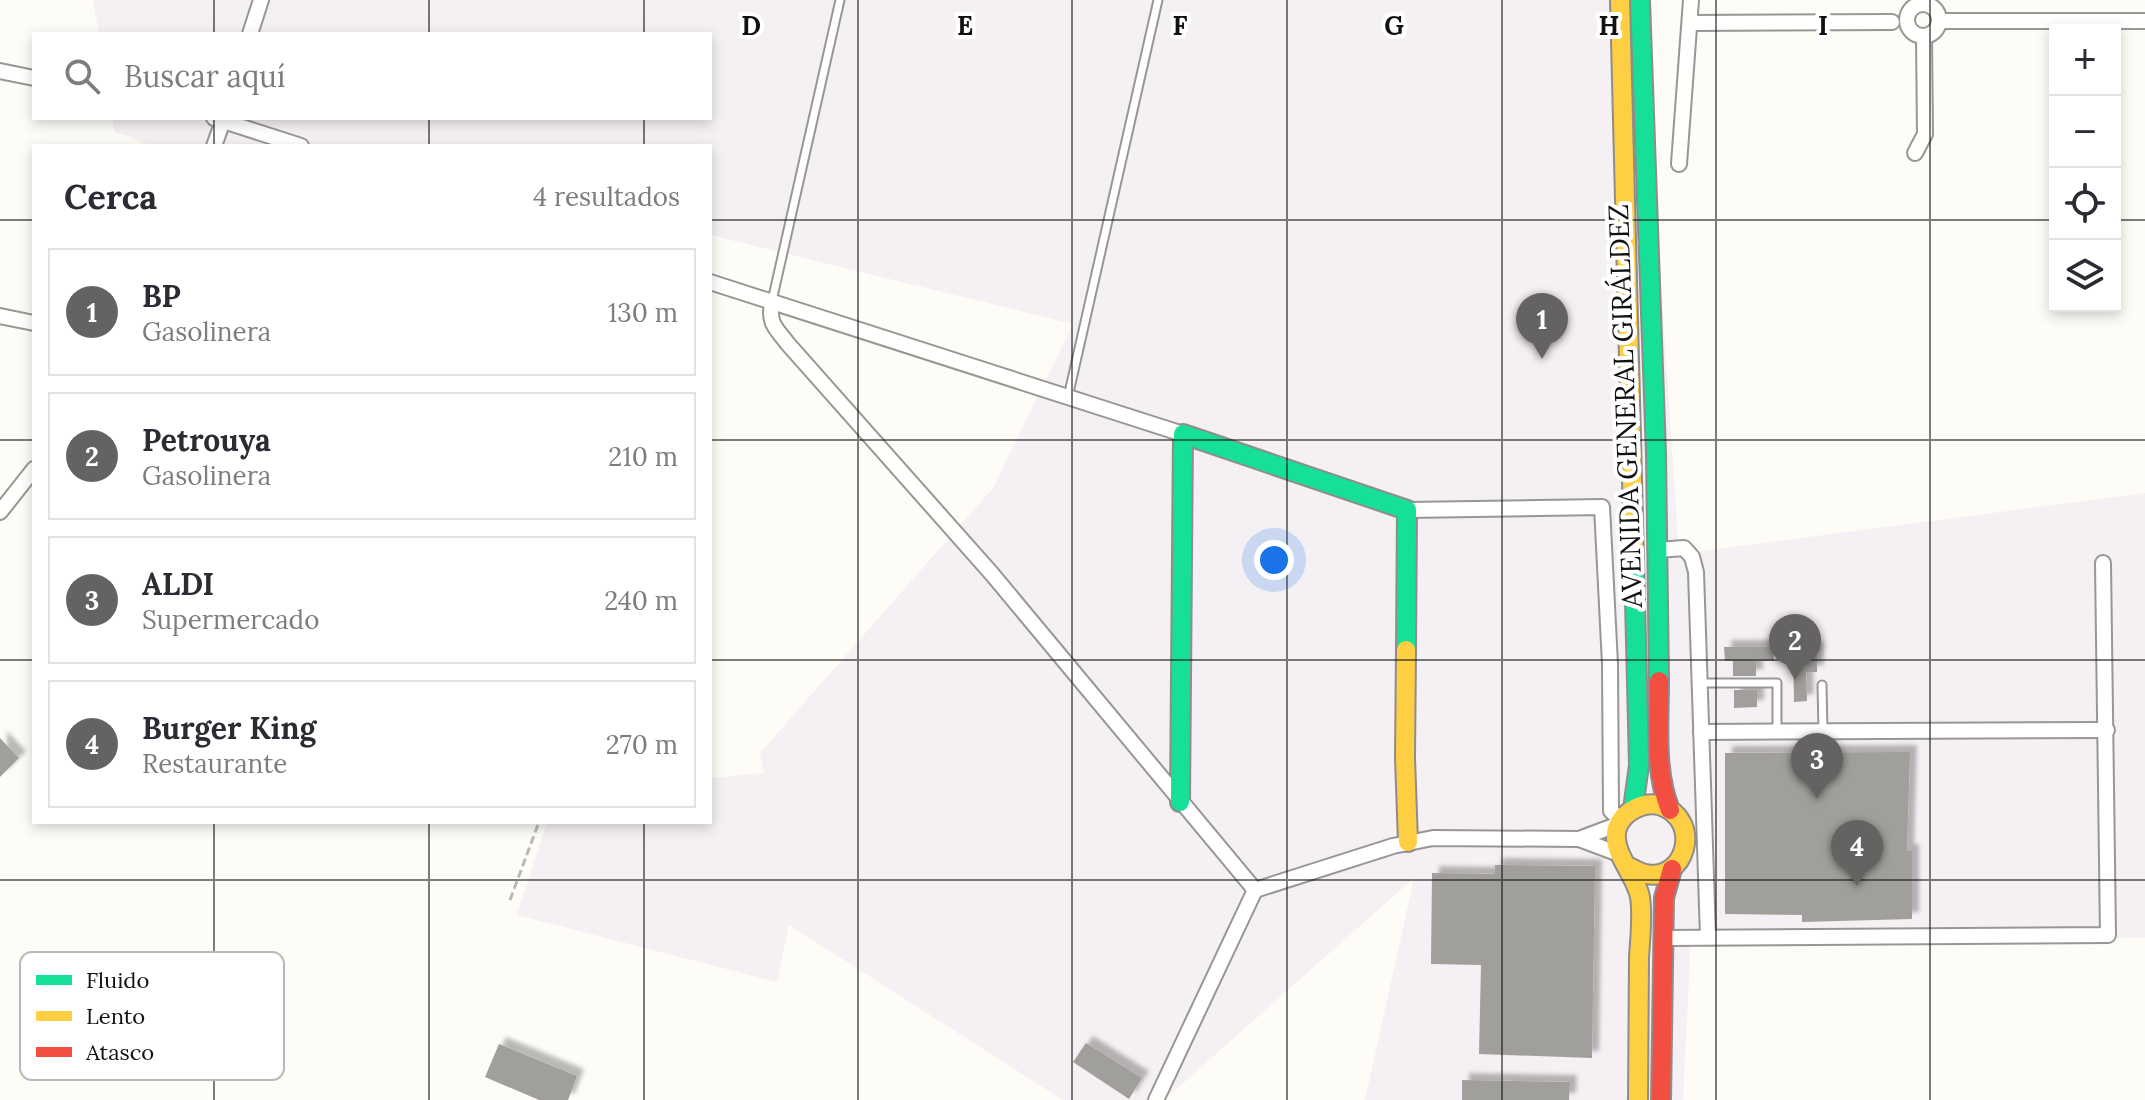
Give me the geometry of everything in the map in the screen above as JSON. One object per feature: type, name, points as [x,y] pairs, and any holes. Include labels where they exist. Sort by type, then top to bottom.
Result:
[{"type":"main road","name":"AVENIDA GENERAL GIRÁLDEZ","points":[[1617,819],[1639,765],[1620,0]]},
{"type":"main road","name":"AVENIDA GENERAL GIRÁLDEZ","points":[[1640,0],[1658,550],[1660,765],[1670,810]]},
{"type":"main road","points":[[1180,802],[1183,434],[1407,510],[1405,758],[1408,842]]},
{"type":"main road","points":[[1638,1100],[1641,918],[1638,884],[1624,861],[1616,839],[1617,819],[1653,804],[1670,810],[1695,833],[1672,869],[1664,898],[1661,1100]]},
{"type":"main road","points":[[1624,861],[1639,873],[1654,875],[1672,869]]},
{"type":"street","points":[[251,32],[261,0]]},
{"type":"street","points":[[1679,164],[1691,0]]},
{"type":"street","points":[[1907,20],[1915,6],[1934,10],[2145,21]]},
{"type":"street","points":[[1915,153],[1925,134],[1928,35],[1934,10]]},
{"type":"street","points":[[1691,23],[1907,20]]},
{"type":"street","points":[[1907,20],[1914,34],[1928,35]]},
{"type":"street","points":[[0,71],[32,78]]},
{"type":"street","points":[[214,144],[220,120]]},
{"type":"street","points":[[223,120],[295,144]]},
{"type":"street","points":[[712,283],[1183,434]]},
{"type":"street","points":[[772,303],[771,323],[788,344],[992,574],[1255,890]]},
{"type":"street","points":[[0,316],[32,323]]},
{"type":"street","points":[[0,512],[32,472]]},
{"type":"street","points":[[1407,510],[1602,507],[1617,819],[1579,839]]},
{"type":"street","points":[[1658,550],[1684,548],[1692,557],[1696,572],[1701,732],[1695,833],[1707,860],[1708,937]]},
{"type":"street","points":[[1664,938],[2108,935],[2103,563]]},
{"type":"street","points":[[1701,732],[2107,730]]},
{"type":"street","points":[[1156,1100],[1255,890],[1408,842],[1447,837],[1579,839],[1624,861]]},
{"type":"lane","points":[[772,303],[840,0]]},
{"type":"lane","points":[[1068,397],[1158,0]]},
{"type":"lane","points":[[1699,683],[1777,683],[1777,732]]},
{"type":"lane","points":[[1822,685],[1823,731]]},
{"type":"path","points":[[510,900],[538,824]]},
{"type":"shaded area","points":[[93,0],[1642,0],[1679,554],[2145,493],[2145,938],[1691,936],[1683,1100],[1365,1100],[1414,878],[1164,1100],[1063,1100],[789,925],[777,982],[517,915],[546,824],[712,824],[712,778],[764,773],[760,753],[993,488],[1073,324],[712,235],[712,144],[147,144],[114,132],[112,120],[712,120],[712,32],[99,32]]},
{"type":"building","points":[[1724,647],[1773,647],[1774,661],[1756,661],[1756,676],[1733,676],[1733,661],[1725,661]]},
{"type":"building","points":[[1817,648],[1817,672],[1806,672],[1807,701],[1794,702],[1793,649]]},
{"type":"building","points":[[1734,690],[1757,690],[1757,707],[1734,708]]},
{"type":"building","points":[[0,738],[19,758],[0,777]]},
{"type":"building","points":[[1910,752],[1907,851],[1912,851],[1912,919],[1802,922],[1802,915],[1725,914],[1725,753]]},
{"type":"building","points":[[1495,865],[1595,866],[1592,1058],[1479,1054],[1481,965],[1431,964],[1432,873],[1495,874]]},
{"type":"building","points":[[1086,1043],[1142,1078],[1129,1099],[1073,1062]]},
{"type":"building","points":[[499,1044],[577,1076],[568,1100],[539,1100],[485,1077]]},
{"type":"building","points":[[1462,1080],[1570,1082],[1569,1100],[1462,1100]]},
{"type":"traffic: fast","points":[[1640,0],[1656,454],[1659,681]]},
{"type":"traffic: fast","points":[[1180,802],[1183,434],[1407,510],[1406,650]]},
{"type":"traffic: fast","points":[[1633,809],[1639,765],[1634,559]]},
{"type":"traffic: slow","points":[[1620,0],[1634,559]]},
{"type":"traffic: slow","points":[[1406,650],[1408,842]]},
{"type":"traffic: slow","points":[[1629,867],[1644,873],[1660,874],[1671,869],[1679,860],[1685,837],[1682,824],[1675,814],[1662,806],[1642,806],[1629,812],[1617,828],[1617,846],[1638,888],[1641,904],[1638,1100]]},
{"type":"traffic: jam","points":[[1659,681],[1659,763],[1670,810]]},
{"type":"traffic: jam","points":[[1661,1100],[1664,898],[1672,869]]},
{"type":"place","name":"BP","points":[[1542,359]]},
{"type":"place","name":"Petrouya","points":[[1795,680]]},
{"type":"place","name":"ALDI","points":[[1817,799]]},
{"type":"place","name":"Burger King","points":[[1857,886]]}]
